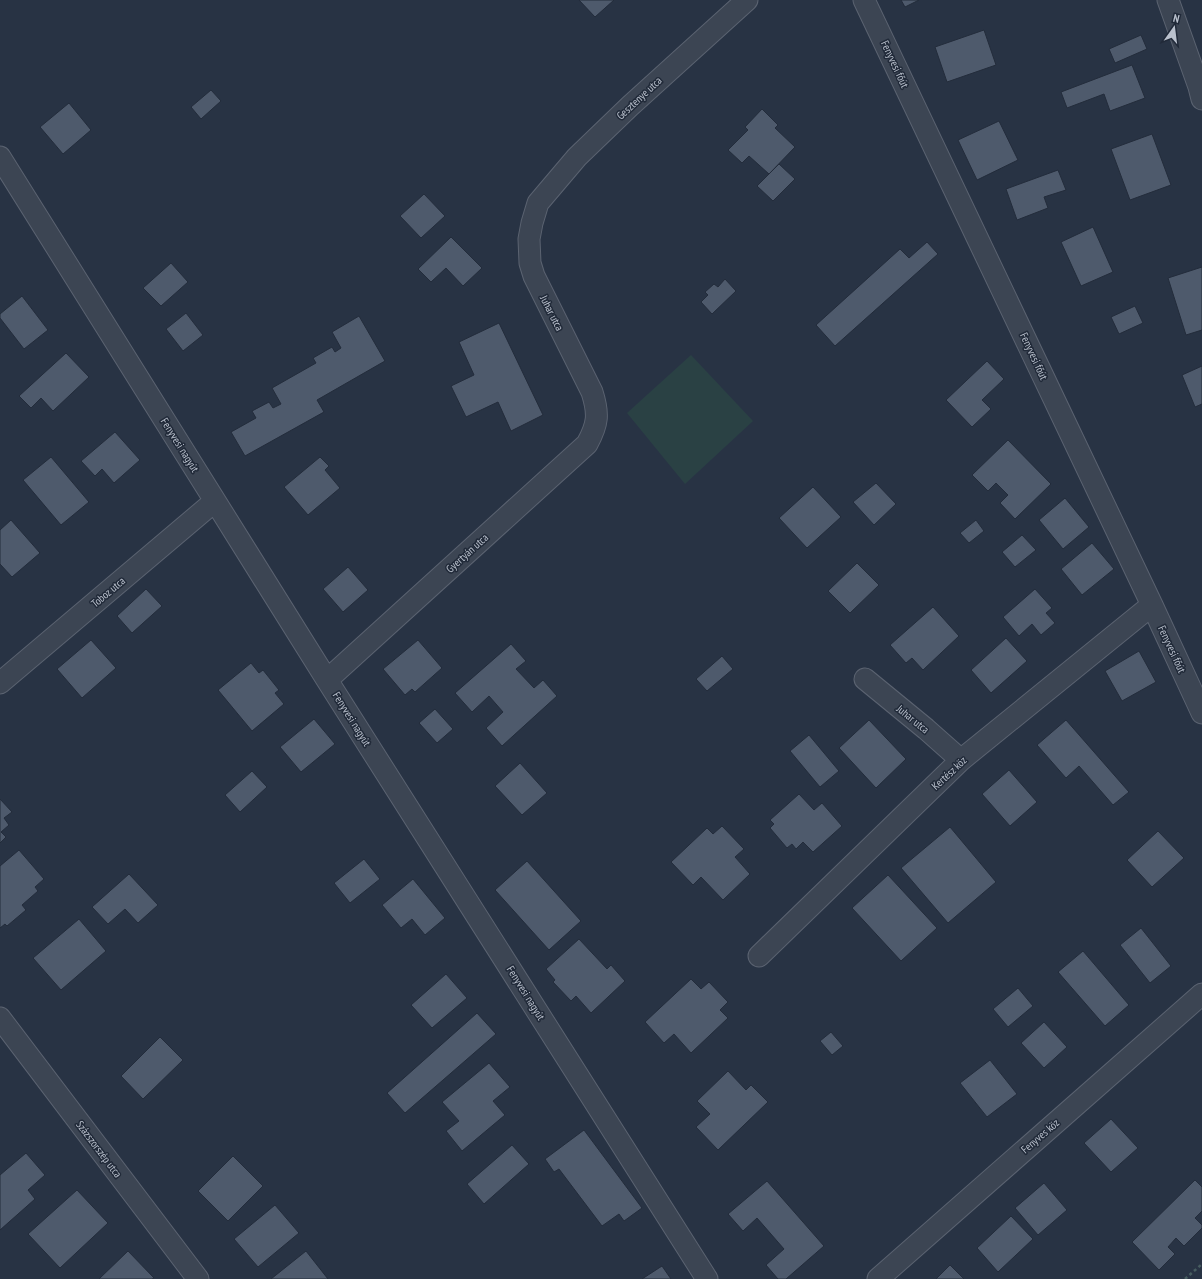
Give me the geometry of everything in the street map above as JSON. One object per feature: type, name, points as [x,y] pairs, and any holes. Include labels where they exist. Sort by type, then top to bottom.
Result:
[{"type":"street","name":"Gesztenye utca","points":[[538,203],[576,157],[747,0]]},
{"type":"street","name":"Fenyvesi főút","points":[[864,0],[1202,713]]},
{"type":"street","points":[[1168,0],[1201,91]]},
{"type":"street","name":"Fenyvesi nagyút","points":[[0,157],[327,680],[708,1279]]},
{"type":"street","name":"Juhar utca","points":[[538,203],[532,222],[529,239],[530,263],[534,276],[592,392],[596,404],[597,419]]},
{"type":"street","name":"Gyertyán utca","points":[[327,680],[587,444],[593,433],[597,419]]},
{"type":"street","name":"Toboz utca","points":[[0,683],[215,501]]},
{"type":"street","name":"Kertész köz","points":[[759,956],[961,760],[1152,605]]},
{"type":"street","name":"Juhar utca","points":[[865,679],[926,728],[961,760]]},
{"type":"street","name":"Fenyves köz","points":[[878,1279],[1202,994]]},
{"type":"street","name":"Százszorszép utca","points":[[0,1018],[198,1279]]},
{"type":"path","points":[[1185,1279],[1202,1264]]},
{"type":"green space","points":[[691,355],[753,421],[685,484],[627,413]]},
{"type":"building","points":[[579,0],[614,0],[595,17]]},
{"type":"building","points":[[901,0],[919,0],[905,7]]},
{"type":"building","points":[[984,30],[996,65],[947,82],[935,47]]},
{"type":"building","points":[[1141,35],[1147,49],[1115,63],[1109,49]]},
{"type":"building","points":[[1132,65],[1145,98],[1110,111],[1104,94],[1067,108],[1061,92]]},
{"type":"building","points":[[211,90],[221,101],[201,119],[191,107]]},
{"type":"building","points":[[69,103],[91,130],[63,154],[40,127]]},
{"type":"building","points":[[762,109],[778,125],[775,128],[795,147],[769,174],[749,156],[742,163],[728,150],[748,130],[745,127]]},
{"type":"building","points":[[999,121],[1018,160],[977,180],[958,140]]},
{"type":"building","points":[[1152,134],[1171,185],[1130,200],[1111,149]]},
{"type":"building","points":[[779,164],[795,179],[773,201],[757,186]]},
{"type":"building","points":[[1058,170],[1066,190],[1044,197],[1048,208],[1017,220],[1006,189]]},
{"type":"building","points":[[424,194],[445,216],[421,238],[400,216]]},
{"type":"building","points":[[1093,227],[1113,272],[1081,286],[1061,242]]},
{"type":"building","points":[[451,237],[482,268],[463,286],[446,268],[431,282],[418,269]]},
{"type":"building","points":[[927,242],[938,254],[835,346],[816,325],[900,249],[909,258]]},
{"type":"building","points":[[171,263],[188,282],[161,306],[143,288]]},
{"type":"building","points":[[1202,267],[1202,330],[1186,335],[1168,278]]},
{"type":"building","points":[[725,279],[736,291],[712,314],[701,302],[708,295],[705,292],[714,284],[718,287]]},
{"type":"building","points":[[22,296],[48,330],[24,349],[0,318],[0,314]]},
{"type":"building","points":[[1135,306],[1143,323],[1119,334],[1111,317]]},
{"type":"building","points":[[186,313],[203,335],[183,351],[166,329]]},
{"type":"building","points":[[359,316],[385,361],[317,400],[324,412],[245,456],[231,432],[256,418],[252,411],[269,402],[273,408],[281,404],[272,388],[316,363],[313,358],[332,347],[335,352],[341,348],[332,332]]},
{"type":"building","points":[[499,323],[543,415],[511,431],[498,402],[466,417],[451,386],[474,375],[459,342]]},
{"type":"building","points":[[66,353],[89,377],[53,411],[41,398],[31,408],[19,396]]},
{"type":"building","points":[[987,361],[1004,379],[982,400],[991,409],[972,427],[946,400]]},
{"type":"building","points":[[1202,366],[1202,404],[1195,407],[1182,375]]},
{"type":"building","points":[[115,432],[140,460],[114,483],[102,469],[95,476],[81,461]]},
{"type":"building","points":[[1008,440],[1051,484],[1015,519],[1000,503],[1008,495],[996,483],[988,491],[972,475]]},
{"type":"building","points":[[51,457],[89,502],[61,525],[23,480]]},
{"type":"building","points":[[320,457],[329,466],[325,470],[340,488],[308,515],[284,487]]},
{"type":"building","points":[[876,483],[896,504],[874,525],[853,502]]},
{"type":"building","points":[[813,487],[841,517],[807,548],[779,518]]},
{"type":"building","points":[[1065,498],[1089,527],[1063,549],[1039,520]]},
{"type":"building","points":[[11,520],[40,553],[12,577],[0,564],[0,530]]},
{"type":"building","points":[[976,520],[984,531],[969,543],[960,533]]},
{"type":"building","points":[[1022,535],[1036,550],[1015,567],[1002,552]]},
{"type":"building","points":[[1092,543],[1114,569],[1082,595],[1061,569]]},
{"type":"building","points":[[857,563],[879,585],[850,613],[828,591]]},
{"type":"building","points":[[348,567],[368,590],[343,612],[323,589]]},
{"type":"building","points":[[146,589],[162,606],[132,633],[117,616]]},
{"type":"building","points":[[1035,589],[1052,608],[1046,613],[1055,623],[1041,635],[1032,624],[1019,636],[1003,617]]},
{"type":"building","points":[[933,607],[959,636],[923,670],[912,658],[906,663],[890,645]]},
{"type":"building","points":[[1006,638],[1027,661],[991,693],[971,670]]},
{"type":"building","points":[[91,640],[116,668],[82,698],[57,669]]},
{"type":"building","points":[[418,640],[442,668],[415,692],[412,689],[405,695],[383,669]]},
{"type":"building","points":[[511,644],[526,661],[516,669],[534,688],[543,680],[557,696],[502,746],[486,728],[503,712],[489,696],[472,712],[455,693]]},
{"type":"building","points":[[1139,651],[1156,682],[1122,701],[1105,671]]},
{"type":"building","points":[[722,656],[733,669],[707,691],[696,679]]},
{"type":"building","points":[[251,663],[259,673],[263,670],[279,690],[275,693],[284,704],[252,731],[218,690]]},
{"type":"building","points":[[435,709],[453,729],[437,743],[419,723]]},
{"type":"building","points":[[314,719],[335,744],[301,772],[280,747]]},
{"type":"building","points":[[869,720],[906,759],[876,788],[839,748]]},
{"type":"building","points":[[1066,720],[1129,792],[1113,805],[1079,766],[1066,778],[1037,745]]},
{"type":"building","points":[[809,735],[839,771],[820,787],[790,751]]},
{"type":"building","points":[[520,763],[547,793],[522,815],[495,786]]},
{"type":"building","points":[[1009,770],[1037,802],[1010,826],[982,794]]},
{"type":"building","points":[[252,771],[267,787],[240,812],[225,795]]},
{"type":"building","points":[[799,794],[814,810],[822,803],[842,826],[813,852],[803,842],[796,849],[792,844],[787,848],[770,828],[774,824],[770,820]]},
{"type":"building","points":[[0,799],[12,812],[4,818],[9,825],[1,832],[6,837],[0,843]]},
{"type":"building","points":[[722,826],[744,849],[735,857],[750,874],[723,900],[701,877],[693,885],[671,862],[707,828],[713,834]]},
{"type":"building","points":[[950,827],[996,882],[948,923],[901,868]]},
{"type":"building","points":[[1158,831],[1184,858],[1152,887],[1127,860]]},
{"type":"building","points":[[19,850],[44,879],[35,887],[38,891],[22,905],[26,910],[7,926],[5,924],[0,928],[0,866]]},
{"type":"building","points":[[364,859],[380,879],[350,903],[334,883]]},
{"type":"building","points":[[527,861],[581,921],[549,950],[495,890]]},
{"type":"building","points":[[129,874],[158,905],[138,923],[125,909],[108,924],[92,907]]},
{"type":"building","points":[[888,875],[937,928],[901,961],[852,908]]},
{"type":"building","points":[[413,879],[445,918],[425,935],[412,919],[401,928],[382,905]]},
{"type":"building","points":[[79,919],[106,951],[61,990],[33,958]]},
{"type":"building","points":[[1141,928],[1171,966],[1150,983],[1120,945]]},
{"type":"building","points":[[579,939],[607,969],[611,965],[625,981],[591,1013],[576,996],[571,1001],[553,982],[555,980],[546,969]]},
{"type":"building","points":[[1083,951],[1129,1005],[1105,1026],[1058,972]]},
{"type":"building","points":[[446,974],[467,998],[432,1028],[411,1005]]},
{"type":"building","points":[[691,979],[701,989],[709,982],[728,1002],[720,1010],[728,1018],[691,1053],[674,1034],[664,1043],[645,1022]]},
{"type":"building","points":[[1018,988],[1033,1006],[1008,1027],[993,1009]]},
{"type":"building","points":[[477,1013],[496,1034],[405,1113],[387,1093]]},
{"type":"building","points":[[1044,1022],[1067,1047],[1044,1068],[1021,1043]]},
{"type":"building","points":[[831,1032],[843,1046],[832,1055],[820,1041]]},
{"type":"building","points":[[160,1037],[183,1060],[143,1099],[121,1076]]},
{"type":"building","points":[[990,1060],[1017,1094],[987,1117],[960,1083]]},
{"type":"building","points":[[489,1063],[510,1087],[493,1101],[505,1115],[462,1151],[446,1131],[459,1121],[442,1102]]},
{"type":"building","points":[[728,1071],[746,1090],[751,1085],[768,1102],[718,1150],[696,1127],[710,1114],[697,1101]]},
{"type":"building","points":[[1111,1119],[1138,1148],[1111,1172],[1084,1143]]},
{"type":"building","points":[[584,1130],[642,1208],[624,1221],[619,1214],[602,1226],[559,1169],[554,1172],[545,1159]]},
{"type":"building","points":[[512,1145],[529,1164],[484,1204],[467,1184]]},
{"type":"building","points":[[26,1153],[45,1175],[28,1190],[35,1199],[0,1230],[0,1175]]},
{"type":"building","points":[[233,1156],[263,1186],[228,1221],[198,1191]]},
{"type":"building","points":[[1195,1180],[1202,1187],[1202,1211],[1195,1218],[1202,1225],[1202,1228],[1184,1246],[1176,1238],[1168,1247],[1175,1254],[1159,1270],[1132,1242]]},
{"type":"building","points":[[767,1181],[824,1246],[786,1279],[778,1279],[766,1265],[784,1249],[757,1218],[743,1231],[728,1214]]},
{"type":"building","points":[[1044,1183],[1067,1210],[1038,1235],[1015,1208]]},
{"type":"building","points":[[77,1190],[108,1223],[60,1268],[28,1234]]},
{"type":"building","points":[[275,1205],[299,1233],[258,1267],[234,1239]]},
{"type":"building","points":[[1011,1216],[1033,1239],[998,1272],[977,1248]]},
{"type":"building","points":[[128,1251],[154,1278],[99,1279]]},
{"type":"building","points":[[306,1251],[328,1279],[271,1279]]},
{"type":"building","points":[[950,1265],[964,1279],[936,1279]]},
{"type":"building","points":[[662,1266],[671,1279],[642,1279]]}]
